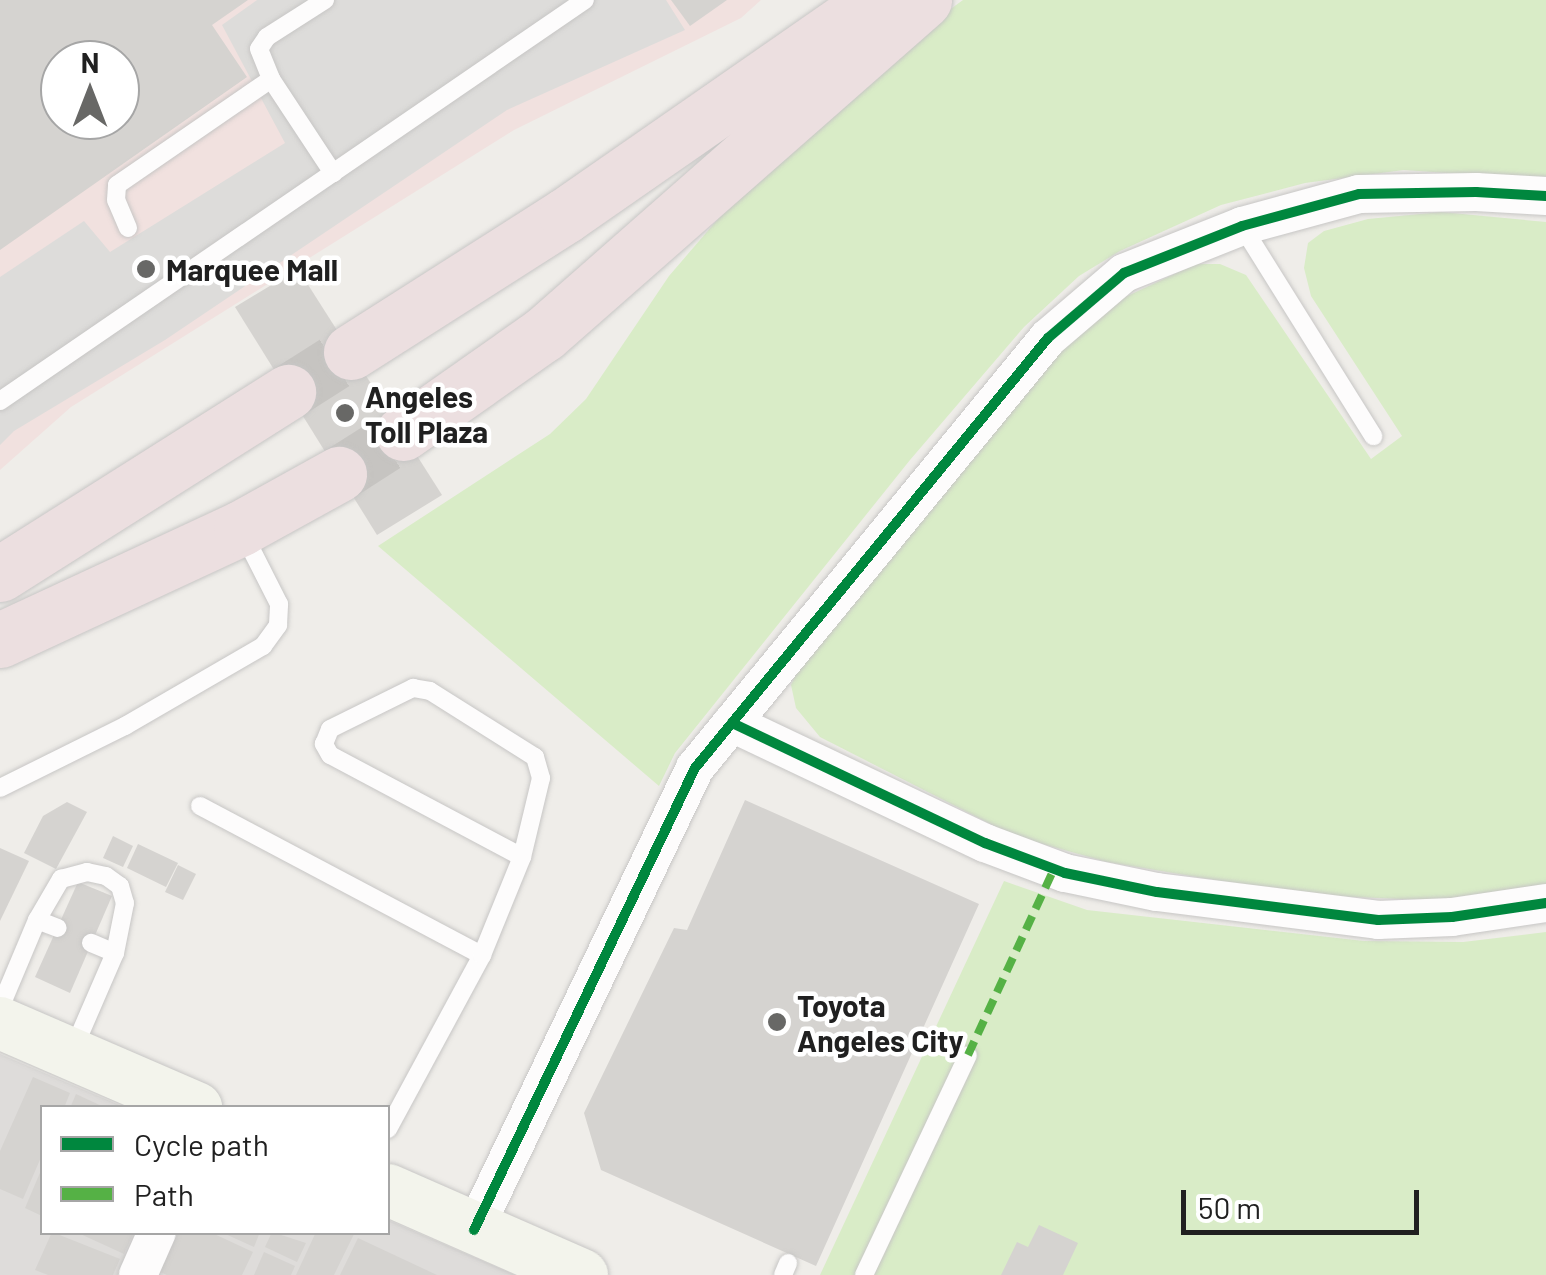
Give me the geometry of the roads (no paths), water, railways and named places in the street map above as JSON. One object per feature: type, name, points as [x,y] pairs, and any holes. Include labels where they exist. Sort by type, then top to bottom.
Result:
[{"type":"highway","points":[[352,352],[908,5]]},
{"type":"highway","points":[[403,433],[544,334],[908,5]]},
{"type":"highway","points":[[0,574],[288,392]]},
{"type":"highway","points":[[0,640],[241,528],[339,474]]},
{"type":"main road","points":[[0,1022],[189,1105]]},
{"type":"main road","points":[[390,1191],[582,1275]]},
{"type":"street","points":[[474,1230],[695,768],[1048,338],[1124,273],[1242,226],[1359,194],[1476,192],[1546,196]]},
{"type":"street","points":[[732,724],[985,843],[1065,873],[1156,892],[1378,920],[1452,917],[1546,903]]},
{"type":"street","points":[[138,1275],[157,1235]]},
{"type":"lane","points":[[325,0],[268,37],[259,48],[270,79],[298,116],[332,173]]},
{"type":"lane","points":[[0,401],[573,4]]},
{"type":"lane","points":[[128,228],[116,200],[117,185],[270,79]]},
{"type":"lane","points":[[1242,226],[1373,436]]},
{"type":"lane","points":[[0,788],[126,726],[263,646],[278,625],[279,604],[241,528]]},
{"type":"lane","points":[[390,1125],[482,954],[522,857],[542,767],[536,757],[430,691],[413,688],[330,729],[324,744],[330,755],[522,857]]},
{"type":"lane","points":[[200,806],[482,954]]},
{"type":"lane","points":[[0,1008],[37,920],[62,878],[86,872],[106,876],[120,886],[125,903],[115,954],[71,1055]]},
{"type":"lane","points":[[37,920],[58,928]]},
{"type":"lane","points":[[91,944],[115,954]]},
{"type":"lane","points":[[864,1275],[968,1055]]},
{"type":"tunnel","points":[[288,392],[351,352]]},
{"type":"tunnel","points":[[339,474],[403,433]]},
{"type":"place","name":"Marquee Mall","points":[[146,269]]},
{"type":"place","name":"Angeles Toll Plaza","points":[[345,413]]},
{"type":"place","name":"Toyota Angeles City","points":[[777,1022]]}]
